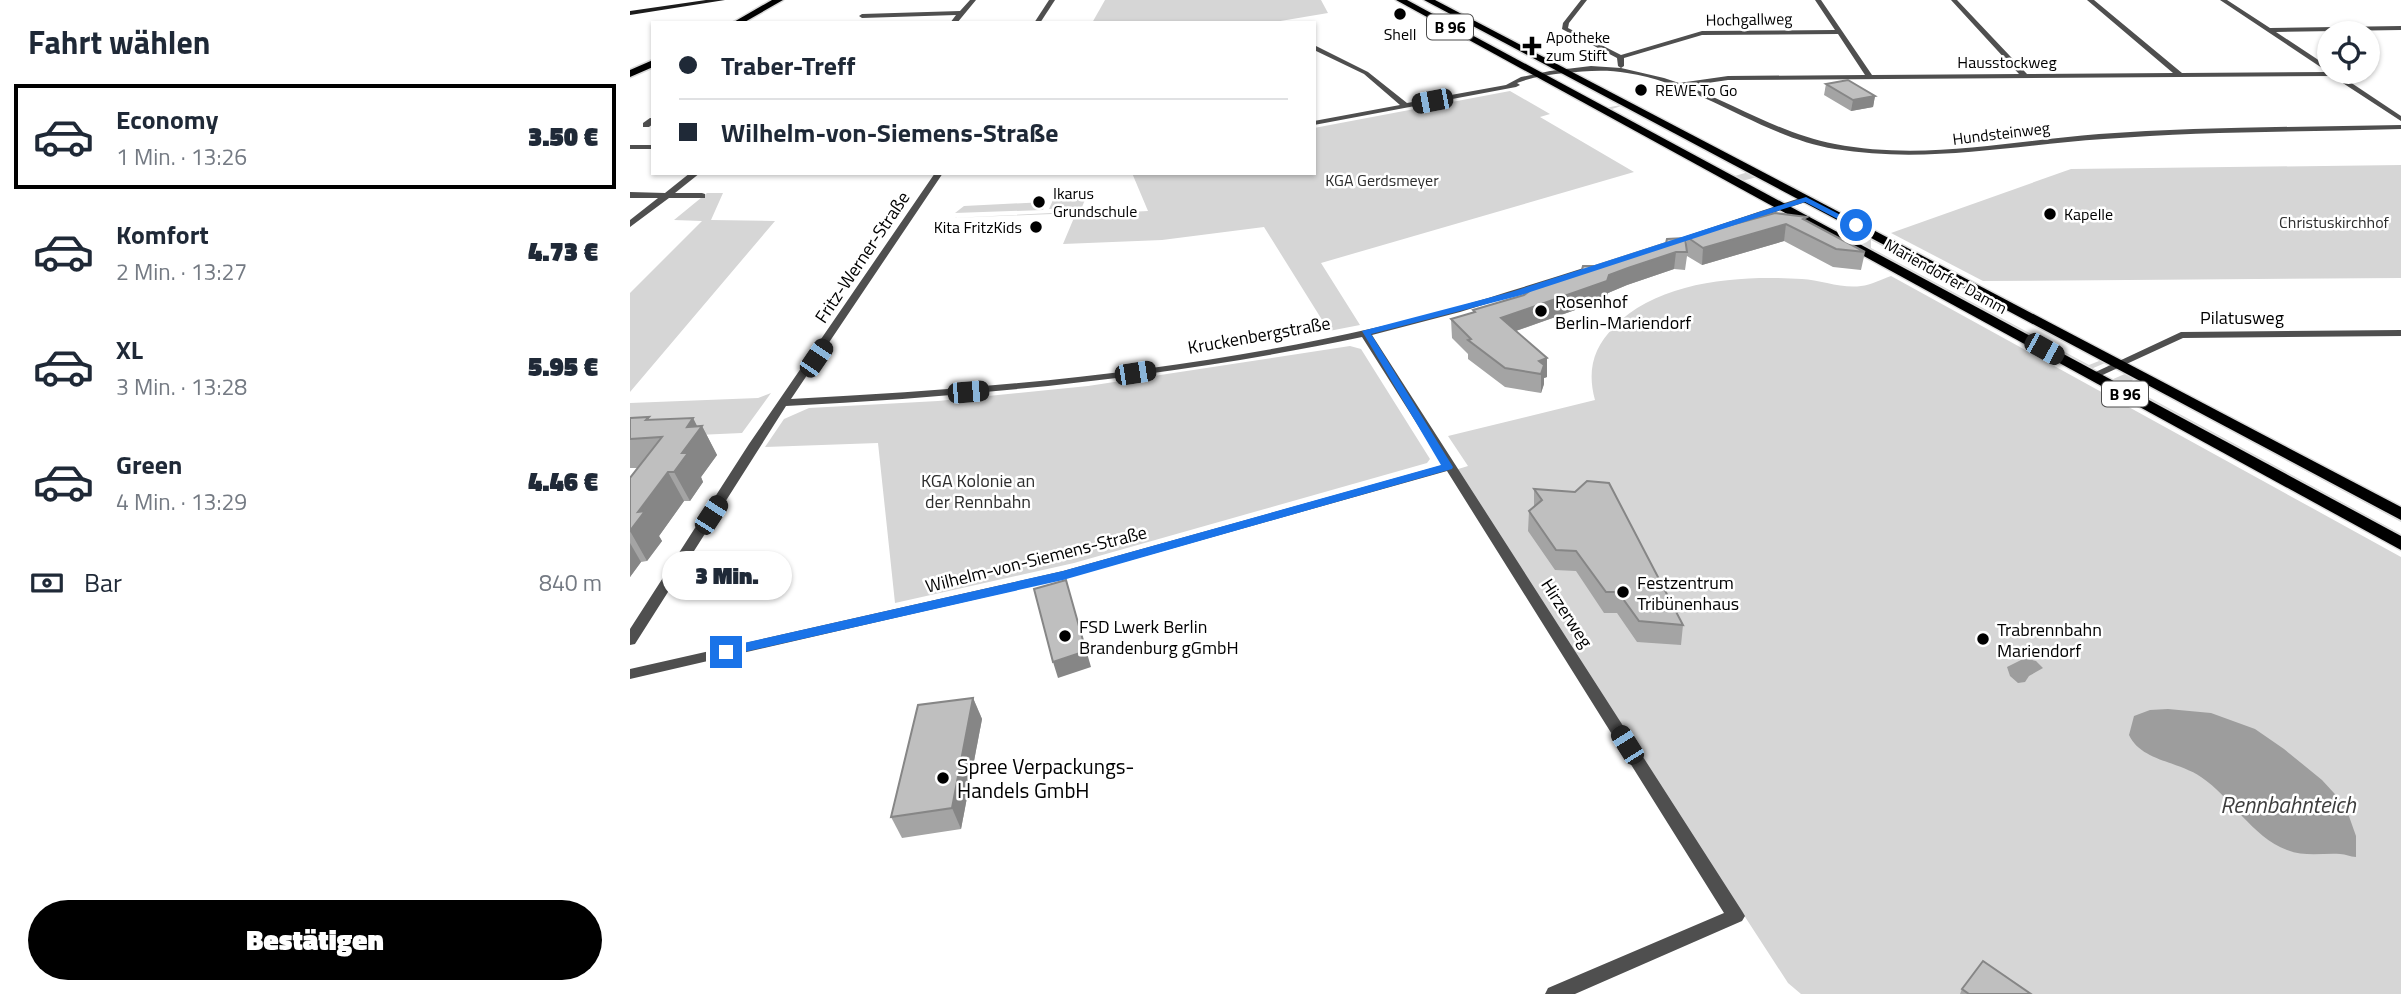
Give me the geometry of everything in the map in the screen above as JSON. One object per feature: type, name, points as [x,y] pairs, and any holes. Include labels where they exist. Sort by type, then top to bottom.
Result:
[{"type":"main road","points":[[630,13],[721,0]]},
{"type":"main road","points":[[740,21],[779,0]]},
{"type":"main road","name":"Mariendorfer Damm","points":[[1401,0],[2401,544]]},
{"type":"main road","name":"Mariendorfer Damm","points":[[1428,0],[2401,514]]},
{"type":"main road","points":[[630,74],[651,64]]},
{"type":"street","points":[[955,21],[973,0]]},
{"type":"street","points":[[1038,21],[1052,0]]},
{"type":"street","points":[[1584,0],[1566,23],[1565,29],[1620,57],[1620,69]]},
{"type":"street","points":[[1818,0],[1870,77]]},
{"type":"street","points":[[1954,0],[2025,76]]},
{"type":"street","points":[[2090,0],[2180,75]]},
{"type":"street","points":[[2223,0],[2317,62]]},
{"type":"street","points":[[862,16],[962,13]]},
{"type":"street","points":[[2268,30],[2401,28]]},
{"type":"street","name":"Hochgallweg","points":[[1620,57],[1702,33],[1839,32]]},
{"type":"street","points":[[1316,48],[1366,73],[1406,106]]},
{"type":"street","name":"Hundsteinweg","points":[[1316,123],[1566,73],[1620,69],[1651,74],[1681,85],[1745,117],[1796,137],[1833,146],[1904,154],[1972,152],[2108,136],[2401,127]]},
{"type":"street","name":"Hausstockweg","points":[[1681,85],[1721,78],[2317,72]]},
{"type":"street","points":[[2350,84],[2401,118]]},
{"type":"street","points":[[630,146],[651,147]]},
{"type":"street","points":[[630,225],[694,175]]},
{"type":"street","name":"Fritz-Werner-Straße","points":[[630,640],[774,417],[938,175]]},
{"type":"street","points":[[630,195],[702,196]]},
{"type":"street","points":[[1656,248],[1806,199]]},
{"type":"street","name":"Kruckenbergstraße","points":[[784,403],[907,397],[1073,381],[1185,365],[1365,333],[1480,304],[1603,265]]},
{"type":"street","name":"Hirzerweg","points":[[1365,333],[1736,916],[1554,994]]},
{"type":"street","name":"Pilatusweg","points":[[2092,376],[2181,335],[2401,333]]},
{"type":"street","name":"Wilhelm-von-Siemens-Straße","points":[[630,674],[1063,575],[1448,467]]},
{"type":"green space","points":[[1105,0],[1321,0],[1328,13],[1280,21],[1093,21]]},
{"type":"green space","name":"KGA Gerdsmeyer","points":[[1510,91],[1550,114],[1540,117],[1634,172],[1321,263],[1360,325],[1329,331],[1264,227],[1162,240],[1063,244],[1076,213],[952,218],[1130,209],[1129,212],[1148,211],[1133,175],[1316,175],[1316,128]]},
{"type":"green space","points":[[1621,105],[1757,177],[1742,181],[1605,108]],"holes":[[[1621,106],[1745,172],[1735,176],[1612,109]]]},
{"type":"green space","name":"Christuskirchhof","points":[[2401,165],[2401,278],[1983,281],[1891,233],[2071,169]]},
{"type":"green space","points":[[1089,190],[1082,207],[1049,209],[1057,191]]},
{"type":"green space","points":[[707,193],[723,193],[711,220],[775,221],[630,392],[630,293],[702,221],[674,220]]},
{"type":"green space","points":[[1046,202],[1043,210],[955,213],[964,206]]},
{"type":"green space","points":[[1858,233],[1879,241],[2105,363],[2091,369],[1846,237]],"holes":[[[1871,240],[2099,360],[2089,365],[1871,248]]]},
{"type":"green space","name":"Trabrennbahn Mariendorf","points":[[1891,276],[2401,557],[2401,994],[1801,994],[1788,983],[1455,470],[1468,466],[1448,436],[1595,400],[1592,370],[1601,343],[1632,311],[1677,290],[1754,278],[1802,279],[1854,287]]},
{"type":"green space","name":"KGA Kolonie an der Rennbahn","points":[[1350,346],[1361,349],[1430,459],[1427,463],[1074,563],[895,603],[878,443],[765,447],[784,419],[809,408],[938,401],[1088,386]]},
{"type":"green space","points":[[2127,373],[2401,519],[2401,522],[2134,379],[2126,385],[2401,534],[2401,538],[2111,380]]},
{"type":"green space","points":[[771,393],[742,433],[630,438],[630,403],[758,398]]},
{"type":"water","points":[[2025,658],[2036,661],[2043,668],[2029,676],[2025,682],[2018,683],[2010,676],[2007,667]]},
{"type":"water","name":"Rennbahnteich","points":[[2150,710],[2211,713],[2255,729],[2284,749],[2322,780],[2345,805],[2356,836],[2356,857],[2300,853],[2274,844],[2201,777],[2142,750],[2129,735],[2134,716]]},
{"type":"building","points":[[1848,80],[1875,96],[1853,100],[1826,84]]},
{"type":"building","points":[[1775,213],[1807,217],[1803,219],[1865,252],[1836,249],[1786,224],[1703,248],[1687,237]]},
{"type":"building","points":[[1685,238],[1687,252],[1676,252],[1628,268],[1609,275],[1607,281],[1501,318],[1547,358],[1539,361],[1544,365],[1541,374],[1505,368],[1468,340],[1471,339],[1451,319],[1524,295],[1538,285],[1581,273],[1583,266],[1595,266],[1666,243],[1667,239]]},
{"type":"building","points":[[649,417],[646,420],[693,418],[687,427],[702,426],[682,453],[688,453],[674,472],[668,472],[638,512],[645,511],[630,531],[630,478],[662,437],[630,439],[630,418]]},
{"type":"building","name":"Festzentrum Tribünenhaus","points":[[1587,481],[1609,483],[1683,625],[1639,621],[1618,592],[1606,592],[1576,551],[1556,550],[1529,511],[1542,500],[1534,489],[1575,492]]},
{"type":"building","name":"FSD Lwerk Berlin Brandenburg gGmbH","points":[[1066,580],[1086,651],[1053,662],[1034,589]]},
{"type":"building","points":[[973,698],[952,808],[891,817],[918,705]]},
{"type":"building","points":[[1983,961],[2031,994],[1969,994],[1962,989]]},
{"type":"place","name":"Shell","points":[[1400,14]]},
{"type":"place","name":"Apotheke zum Stift","points":[[1532,46]]},
{"type":"place","name":"REWE To Go","points":[[1641,90]]},
{"type":"place","name":"Ikarus Grundschule","points":[[1039,202]]},
{"type":"place","name":"Kapelle","points":[[2050,214]]},
{"type":"place","name":"Kita FritzKids","points":[[1036,227]]},
{"type":"place","name":"Rosenhof Berlin-Mariendorf","points":[[1541,311]]},
{"type":"place","name":"Festzentrum Tribünenhaus","points":[[1623,592]]},
{"type":"place","name":"FSD Lwerk Berlin Brandenburg gGmbH","points":[[1065,636]]},
{"type":"place","name":"Trabrennbahn Mariendorf","points":[[1983,639]]},
{"type":"place","name":"Spree Verpackungs- Handels GmbH","points":[[943,778]]},
{"type":"route","points":[[726,652],[1063,575],[1448,467],[1444,456],[1365,333],[1514,294],[1806,199],[1856,225]]}]
